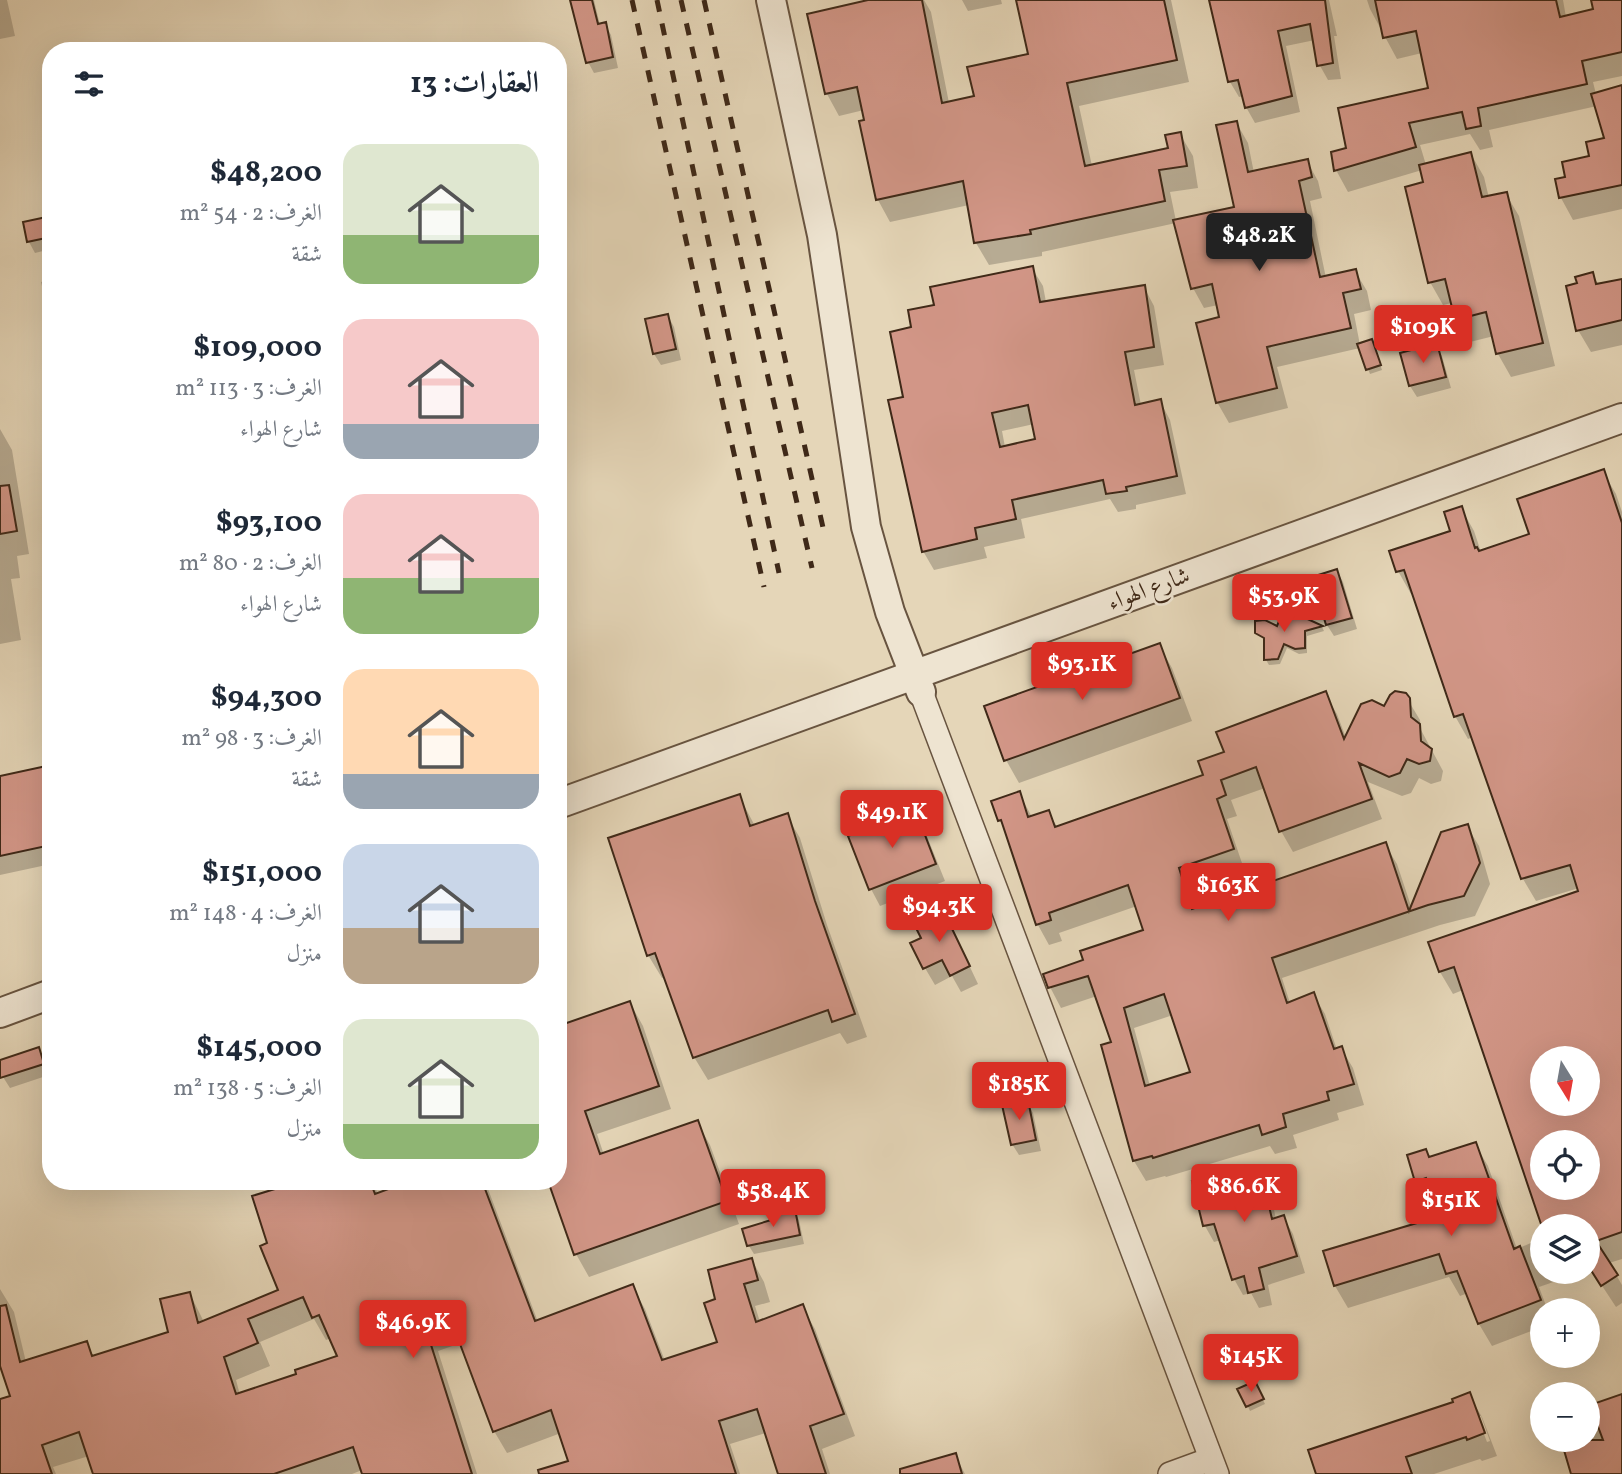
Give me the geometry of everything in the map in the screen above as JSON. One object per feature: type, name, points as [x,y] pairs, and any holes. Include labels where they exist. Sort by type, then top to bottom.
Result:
[{"type":"street","points":[[771,0],[822,235],[866,527],[890,612],[1214,1466],[1170,1474]]},
{"type":"street","name":"شارع الهواء","points":[[567,801],[918,684],[1622,418]]},
{"type":"street","points":[[0,1013],[42,997]]},
{"type":"building","points":[[570,0],[592,0],[598,24],[606,22],[613,57],[586,63]]},
{"type":"building","points":[[868,0],[922,0],[942,103],[974,96],[967,67],[1028,54],[1016,0],[1164,0],[1177,60],[1067,83],[1085,166],[1168,148],[1165,135],[1181,132],[1187,166],[1159,170],[1165,201],[1030,230],[1031,234],[974,243],[963,181],[876,200],[859,121],[864,120],[857,87],[825,94],[807,14]]},
{"type":"building","points":[[1209,0],[1325,0],[1333,63],[1317,66],[1310,24],[1278,31],[1292,96],[1245,108],[1238,80],[1228,82]]},
{"type":"building","points":[[1375,0],[1556,0],[1560,17],[1593,9],[1591,0],[1622,0],[1622,52],[1582,61],[1587,84],[1478,108],[1481,126],[1466,129],[1462,112],[1409,123],[1416,147],[1334,171],[1331,152],[1346,148],[1338,108],[1428,88],[1416,31],[1383,38]]},
{"type":"building","points":[[1622,85],[1622,185],[1559,198],[1555,179],[1565,177],[1562,162],[1589,156],[1586,142],[1604,138],[1591,94]]},
{"type":"building","points":[[1237,121],[1248,172],[1308,159],[1312,177],[1299,181],[1320,277],[1356,269],[1361,289],[1343,293],[1351,328],[1267,347],[1277,388],[1216,403],[1196,323],[1219,317],[1212,284],[1191,289],[1173,220],[1234,207],[1216,125]]},
{"type":"building","points":[[1471,152],[1482,197],[1507,192],[1543,343],[1496,354],[1486,312],[1455,320],[1445,279],[1428,283],[1405,187],[1423,182],[1419,165]]},
{"type":"building","points":[[42,218],[42,239],[27,242],[23,222]]},
{"type":"building","points":[[1033,266],[1040,302],[1145,285],[1154,347],[1125,352],[1135,405],[1161,399],[1177,476],[1126,487],[1127,491],[1106,494],[1103,480],[1012,500],[1016,519],[975,528],[977,539],[922,552],[888,400],[903,397],[890,332],[911,327],[908,310],[934,305],[930,287]],"holes":[[[1028,405],[1035,439],[1000,447],[992,413]]]},
{"type":"building","points":[[1593,272],[1596,284],[1622,279],[1622,320],[1576,331],[1566,286],[1577,283],[1575,277]]},
{"type":"building","points":[[668,314],[676,349],[653,354],[645,319]]},
{"type":"building","points":[[1372,339],[1381,365],[1366,370],[1357,344]]},
{"type":"building","points":[[1437,343],[1446,377],[1409,386],[1400,353]]},
{"type":"building","points":[[1604,469],[1622,523],[1622,1232],[1600,1240],[1600,1214],[1538,1214],[1533,1200],[1600,1200],[1600,1130],[1530,1130],[1530,1192],[1454,967],[1439,972],[1428,942],[1578,891],[1570,865],[1521,879],[1463,714],[1454,717],[1404,570],[1396,572],[1389,551],[1450,531],[1444,512],[1462,506],[1475,548],[1479,551],[1529,534],[1517,499]]},
{"type":"building","points":[[9,485],[17,531],[0,534],[0,486]]},
{"type":"building","points":[[1337,569],[1352,618],[1326,625],[1312,577]]},
{"type":"building","points":[[1283,611],[1290,611],[1323,626],[1305,631],[1305,648],[1295,649],[1284,644],[1278,659],[1264,660],[1264,638],[1255,633],[1255,621],[1265,620],[1277,626]]},
{"type":"building","points":[[1160,643],[1180,698],[1004,761],[984,706]]},
{"type":"building","points":[[1326,691],[1344,739],[1361,704],[1372,700],[1384,706],[1395,691],[1406,693],[1410,698],[1411,717],[1420,724],[1421,741],[1432,749],[1430,761],[1419,764],[1407,759],[1400,773],[1389,777],[1359,763],[1372,799],[1279,832],[1256,767],[1221,780],[1226,795],[1217,799],[1234,849],[1179,868],[1192,909],[1386,842],[1409,911],[1441,832],[1468,824],[1480,863],[1464,896],[1428,905],[1272,958],[1287,1003],[1314,992],[1334,1049],[1342,1046],[1354,1084],[1327,1092],[1329,1100],[1283,1114],[1286,1127],[1262,1135],[1259,1125],[1153,1158],[1152,1156],[1133,1161],[1101,1045],[1111,1042],[1088,976],[1048,988],[1043,974],[1083,960],[1080,951],[1143,930],[1128,885],[1049,913],[1051,920],[1036,925],[1001,820],[998,821],[991,801],[1020,791],[1028,817],[1049,810],[1055,827],[1203,775],[1198,761],[1224,752],[1216,732]],"holes":[[[1164,994],[1190,1072],[1145,1086],[1124,1008]]]},
{"type":"building","points":[[42,767],[42,847],[0,856],[0,776]]},
{"type":"building","points":[[740,794],[750,826],[788,813],[815,901],[855,1014],[832,1022],[828,1010],[693,1058],[655,953],[647,956],[608,838]]},
{"type":"building","points":[[915,809],[936,864],[869,890],[848,836]]},
{"type":"building","points":[[943,910],[970,966],[950,976],[942,960],[923,969],[910,943],[921,938],[914,924]]},
{"type":"building","points":[[630,1001],[659,1086],[585,1111],[600,1154],[698,1120],[727,1201],[574,1255],[551,1190],[567,1190],[567,1023]]},
{"type":"building","points":[[39,1047],[42,1065],[0,1078],[0,1060]]},
{"type":"building","points":[[1028,1100],[1036,1140],[1011,1145],[1002,1105]]},
{"type":"building","points":[[1476,1142],[1514,1249],[1520,1246],[1530,1272],[1530,1284],[1535,1284],[1540,1298],[1530,1298],[1530,1304],[1478,1324],[1457,1271],[1446,1274],[1439,1254],[1334,1286],[1323,1251],[1427,1220],[1426,1216],[1438,1212],[1426,1178],[1415,1182],[1407,1155],[1426,1149],[1429,1157]]},
{"type":"building","points":[[1252,1167],[1255,1182],[1263,1180],[1272,1219],[1284,1215],[1297,1256],[1259,1268],[1264,1289],[1248,1293],[1244,1276],[1232,1280],[1214,1224],[1203,1226],[1192,1181]]},
{"type":"building","points":[[272,1190],[373,1190],[375,1194],[386,1190],[485,1190],[535,1321],[633,1284],[662,1360],[717,1342],[704,1303],[715,1299],[708,1270],[752,1258],[758,1280],[744,1284],[756,1322],[803,1304],[844,1414],[810,1426],[826,1474],[778,1474],[757,1409],[719,1421],[736,1474],[539,1474],[538,1470],[568,1461],[551,1410],[493,1432],[451,1320],[426,1329],[472,1474],[362,1474],[353,1447],[274,1474],[93,1474],[79,1432],[42,1445],[52,1474],[0,1474],[0,1399],[10,1396],[0,1366],[0,1306],[6,1305],[20,1362],[87,1341],[92,1356],[168,1332],[160,1299],[190,1292],[198,1323],[278,1290],[260,1246],[267,1243],[252,1196]],"holes":[[[303,1297],[312,1318],[319,1315],[337,1356],[295,1370],[296,1374],[236,1394],[224,1357],[258,1343],[248,1319]]]},
{"type":"building","points":[[795,1209],[800,1235],[747,1246],[742,1229],[771,1220],[769,1214]]},
{"type":"building","points":[[1600,1247],[1618,1275],[1601,1286],[1600,1284]]},
{"type":"building","points":[[1255,1381],[1264,1399],[1246,1407],[1237,1389]]},
{"type":"building","points":[[1470,1392],[1485,1433],[1406,1457],[1412,1474],[1316,1474],[1308,1450],[1453,1402],[1452,1399]]},
{"type":"building","points":[[1622,1394],[1622,1474],[1571,1474],[1565,1452],[1600,1452],[1600,1440],[1603,1440],[1600,1432],[1600,1402]]},
{"type":"building","points":[[956,1453],[962,1474],[900,1474],[900,1469]]},
{"type":"railway","points":[[632,0],[764,587]]},
{"type":"railway","points":[[657,0],[779,573]]},
{"type":"railway","points":[[681,0],[812,568]]},
{"type":"railway","points":[[704,0],[824,532]]}]
